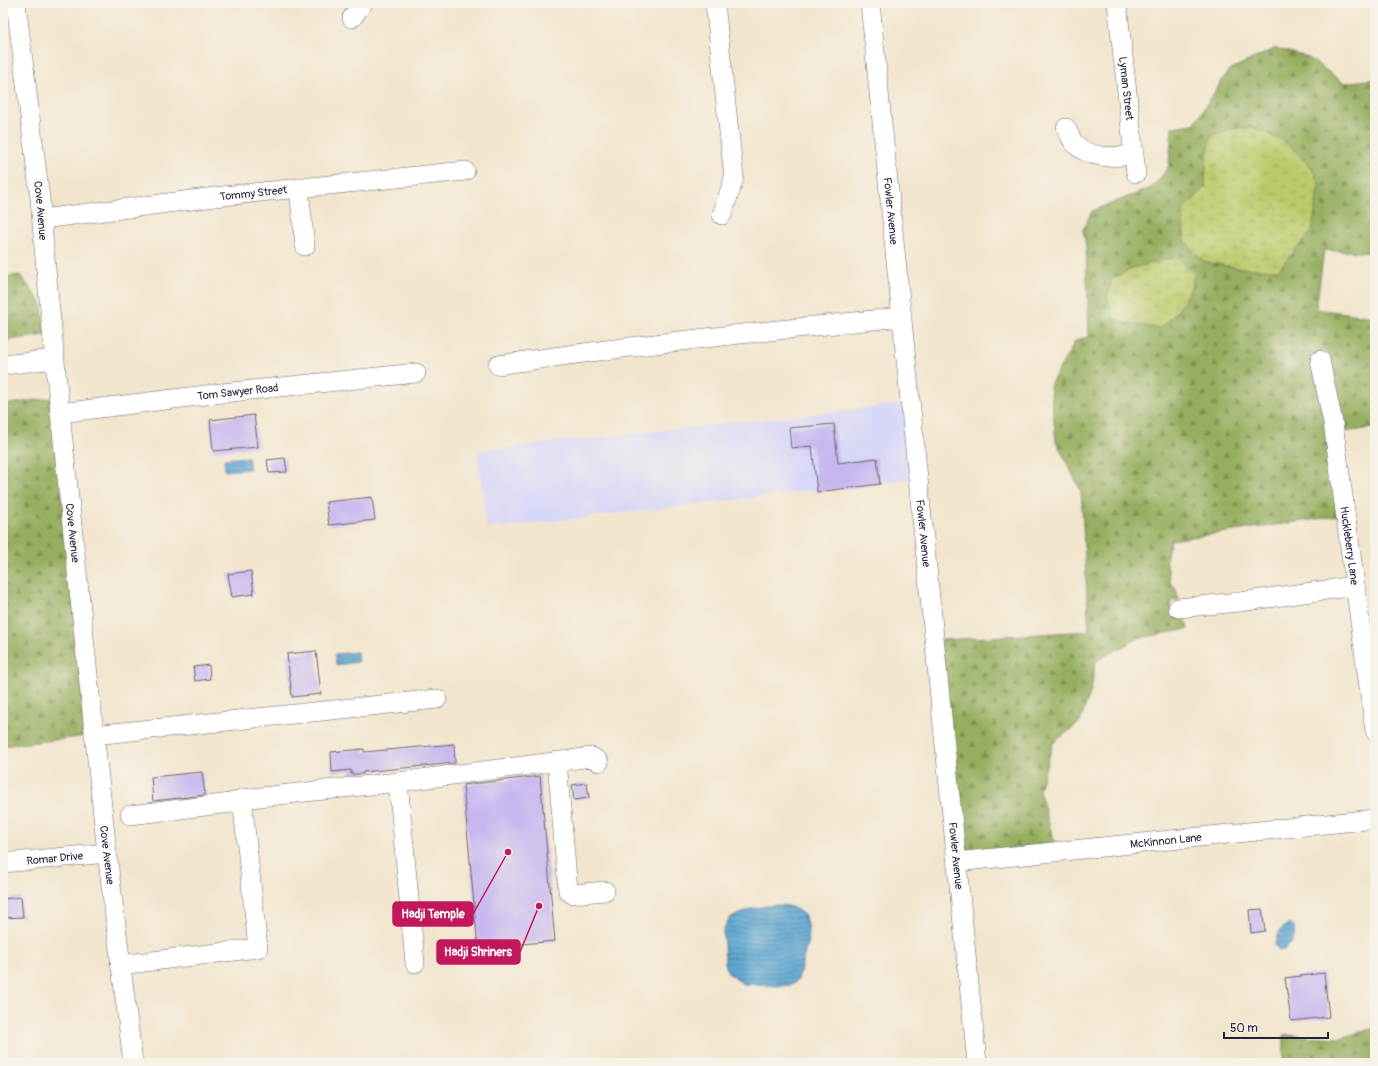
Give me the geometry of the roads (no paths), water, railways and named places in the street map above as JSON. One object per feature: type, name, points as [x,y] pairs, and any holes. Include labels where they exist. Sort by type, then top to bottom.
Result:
[{"type":"street","name":"Cove Avenue","points":[[16,3],[40,198],[54,359],[107,853],[133,1063]]},
{"type":"street","points":[[352,18],[363,3]]},
{"type":"street","points":[[715,3],[734,178],[722,215]]},
{"type":"street","name":"Fowler Avenue","points":[[870,3],[977,1063]]},
{"type":"street","name":"Lyman Street","points":[[1066,128],[1074,142],[1089,154],[1112,157],[1135,164],[1117,3]]},
{"type":"street","name":"Tommy Street","points":[[42,219],[223,196],[465,171]]},
{"type":"street","points":[[299,189],[305,246]]},
{"type":"street","points":[[498,365],[555,356],[704,338],[902,317]]},
{"type":"street","points":[[3,365],[54,359]]},
{"type":"street","name":"Huckleberry Lane","points":[[1320,360],[1333,423],[1375,731]]},
{"type":"street","name":"Tom Sawyer Road","points":[[60,412],[222,393],[416,373]]},
{"type":"street","points":[[1178,608],[1239,602],[1355,586]]},
{"type":"street","points":[[94,735],[437,699]]},
{"type":"street","points":[[130,815],[231,802],[242,799],[398,782],[592,757],[599,762]]},
{"type":"street","points":[[557,761],[568,891],[572,894],[605,891]]},
{"type":"street","points":[[398,782],[415,964]]},
{"type":"street","points":[[120,965],[258,948],[242,799]]},
{"type":"street","name":"McKinnon Lane","points":[[956,862],[1375,819]]},
{"type":"street","name":"Romar Drive","points":[[3,864],[107,853]]},
{"type":"water","points":[[248,457],[250,469],[225,471],[224,459]]},
{"type":"water","points":[[357,652],[358,662],[336,665],[335,654]]},
{"type":"water","points":[[773,905],[790,907],[805,916],[809,936],[798,980],[790,985],[780,986],[743,984],[728,973],[725,963],[723,931],[729,919],[751,909]]},
{"type":"water","points":[[1290,924],[1294,927],[1295,931],[1292,942],[1289,946],[1279,951],[1275,945],[1278,935],[1281,929]]},
{"type":"place","name":"Hadji Temple","points":[[508,852]]},
{"type":"place","name":"Hadji Shriners","points":[[539,906]]}]
